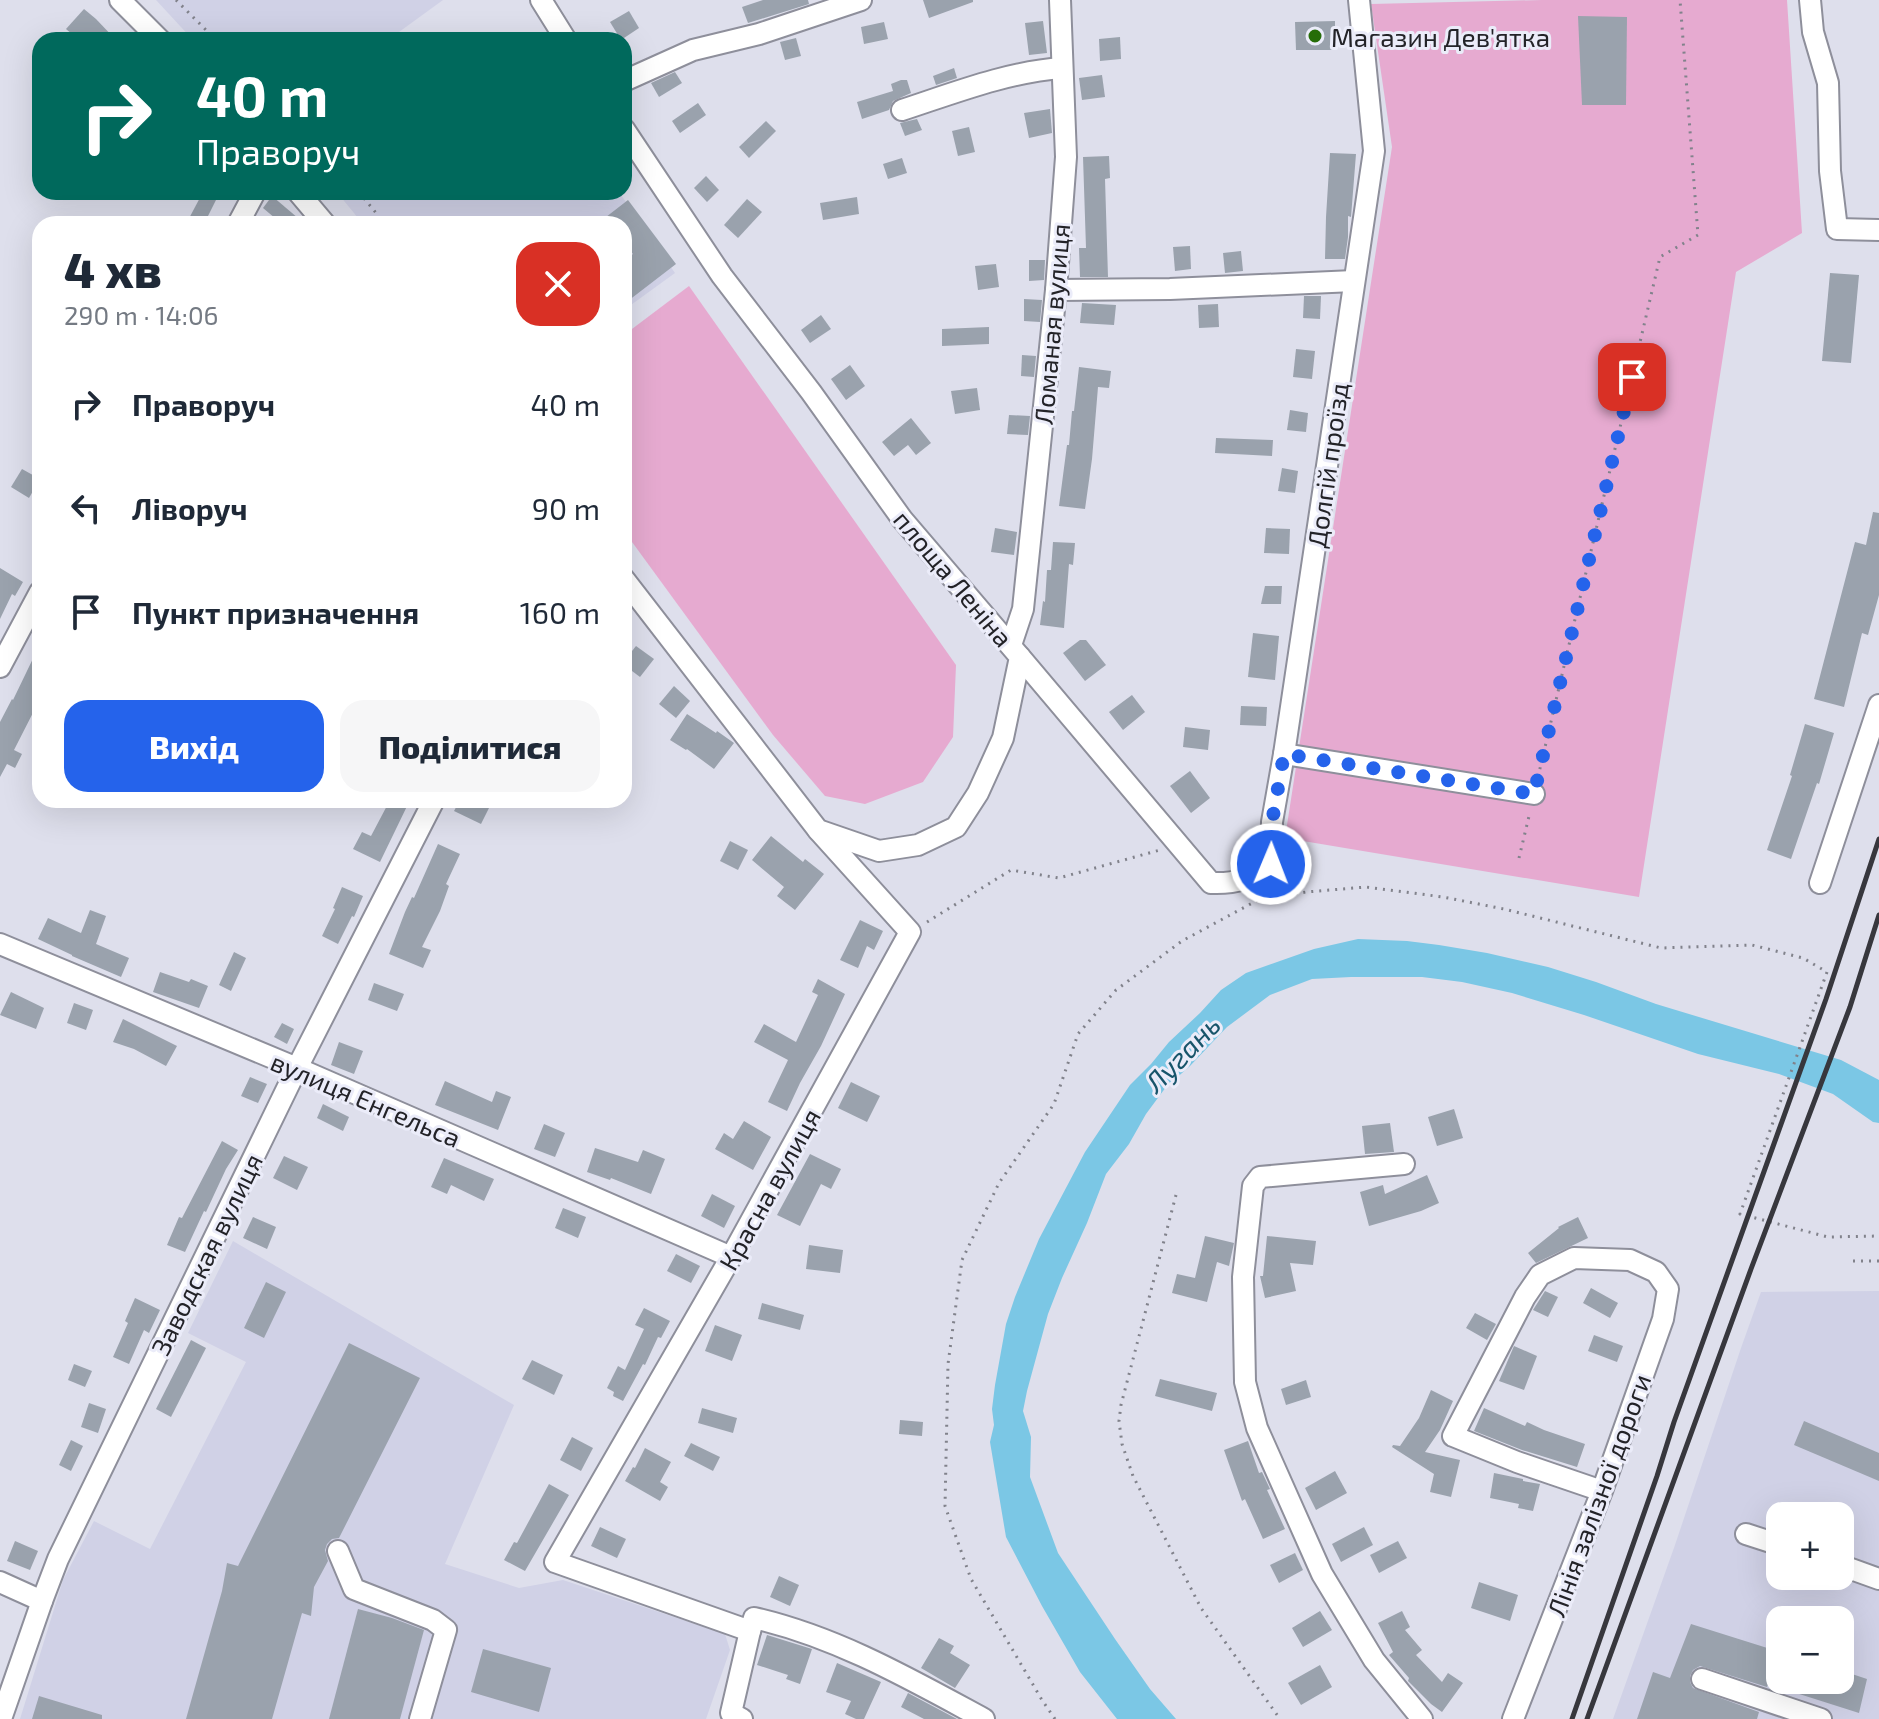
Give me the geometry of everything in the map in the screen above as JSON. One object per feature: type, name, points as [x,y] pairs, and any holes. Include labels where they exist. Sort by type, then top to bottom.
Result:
[{"type":"street","points":[[120,0],[152,32]]},
{"type":"street","points":[[541,0],[561,32]]},
{"type":"street","points":[[632,77],[693,50],[759,34],[861,0]]},
{"type":"street","name":"Ломаная вулиця","points":[[1016,651],[1056,290],[1066,157],[1060,0]]},
{"type":"street","name":"Долгій проїзд","points":[[1179,845],[1211,883],[1229,884],[1249,879],[1271,864],[1272,822],[1374,151],[1359,0]]},
{"type":"street","points":[[1810,0],[1813,32],[1828,83],[1830,171],[1837,229],[1879,230]]},
{"type":"street","points":[[902,110],[1008,77],[1062,68]]},
{"type":"street","name":"площа Леніна","points":[[632,141],[722,276],[811,392],[902,519],[1016,651],[1003,738],[978,793],[956,827],[918,845],[879,851],[818,830]]},
{"type":"street","points":[[305,200],[318,216]]},
{"type":"street","points":[[1056,290],[1170,289],[1354,281]]},
{"type":"street","points":[[632,589],[818,830],[910,932]]},
{"type":"street","points":[[0,667],[32,607]]},
{"type":"street","points":[[1016,651],[1179,845]]},
{"type":"street","points":[[1820,883],[1879,705]]},
{"type":"street","points":[[1284,754],[1534,794]]},
{"type":"street","name":"Заводская вулиця","points":[[1,1719],[58,1559],[297,1068],[430,808]]},
{"type":"street","name":"Красна вулиця","points":[[750,1631],[555,1562],[731,1257],[910,932]]},
{"type":"street","name":"вулиця Енгельса","points":[[0,944],[297,1068],[731,1257]]},
{"type":"street","points":[[1404,1164],[1260,1177],[1253,1186],[1243,1277],[1245,1382],[1257,1428],[1322,1574],[1374,1660],[1422,1719]]},
{"type":"street","name":"Лінія залізної дороги","points":[[1513,1719],[1602,1491],[1663,1319],[1668,1289],[1656,1272],[1630,1260],[1574,1258],[1540,1275],[1525,1297],[1453,1436],[1602,1491]]},
{"type":"street","points":[[1746,1534],[1766,1540]]},
{"type":"street","points":[[338,1551],[354,1589],[433,1620],[446,1630],[420,1719]]},
{"type":"street","points":[[1854,1570],[1879,1579]]},
{"type":"street","points":[[0,1582],[42,1601]]},
{"type":"street","points":[[742,1719],[731,1713],[754,1618],[785,1625],[836,1644],[984,1719]]},
{"type":"street","points":[[1702,1679],[1821,1719]]},
{"type":"path","points":[[176,0],[208,32]]},
{"type":"path","points":[[1519,858],[1660,257],[1698,235],[1680,0]]},
{"type":"path","points":[[366,200],[378,216]]},
{"type":"path","points":[[910,932],[1011,870],[1059,878],[1179,845]]},
{"type":"path","points":[[1055,1719],[971,1579],[945,1506],[948,1364],[962,1260],[999,1183],[1054,1104],[1078,1034],[1116,990],[1182,941],[1256,901],[1306,892],[1366,887],[1504,909],[1661,948],[1752,945],[1803,958],[1827,972],[1740,1214],[1828,1237],[1879,1236]]},
{"type":"path","points":[[1176,1195],[1121,1405],[1119,1421],[1122,1444],[1133,1476],[1201,1608],[1280,1719]]},
{"type":"path","points":[[1853,1261],[1879,1261]]},
{"type":"shaded area","points":[[156,0],[443,0],[399,32],[186,32]]},
{"type":"shaded area","points":[[1787,0],[1802,233],[1736,272],[1639,897],[1285,838],[1392,147],[1371,4]]},
{"type":"shaded area","points":[[343,200],[625,200],[675,273],[632,304],[632,216],[356,216]]},
{"type":"shaded area","points":[[689,286],[956,665],[953,737],[923,782],[865,804],[825,796],[773,735],[632,542],[632,329]]},
{"type":"shaded area","points":[[233,1241],[514,1405],[445,1564],[519,1588],[563,1580],[725,1634],[730,1650],[706,1719],[20,1719],[63,1580],[94,1521],[150,1549],[246,1362],[188,1333]]},
{"type":"shaded area","points":[[1879,1291],[1879,1719],[1613,1719],[1761,1292]]},
{"type":"water","name":"Лугань","points":[[1358,939],[1439,945],[1548,967],[1656,1004],[1841,1060],[1879,1080],[1879,1123],[1833,1094],[1779,1074],[1698,1054],[1512,993],[1462,982],[1422,977],[1312,979],[1270,995],[1227,1027],[1166,1087],[1106,1174],[1048,1314],[1023,1411],[1031,1437],[1030,1477],[1058,1553],[1150,1689],[1176,1719],[1117,1719],[1080,1672],[1006,1537],[990,1442],[994,1425],[995,1385],[1006,1324],[1039,1239],[1085,1152],[1130,1085],[1169,1042],[1221,990],[1246,973],[1314,949]]},
{"type":"building","points":[[763,0],[808,0],[809,4],[748,23],[742,7]]},
{"type":"building","points":[[923,0],[973,0],[973,2],[929,18]]},
{"type":"building","points":[[84,9],[108,32],[70,32],[66,29]]},
{"type":"building","points":[[629,11],[639,28],[632,33],[616,32],[610,22]]},
{"type":"building","points":[[1578,16],[1627,17],[1626,105],[1582,105]]},
{"type":"building","points":[[1043,21],[1047,53],[1029,55],[1025,23]]},
{"type":"building","name":"Магазин Дев'ятка","points":[[1335,21],[1335,50],[1296,50],[1295,22]]},
{"type":"building","points":[[884,22],[888,39],[864,44],[861,27]]},
{"type":"building","points":[[1120,37],[1121,59],[1100,61],[1099,39]]},
{"type":"building","points":[[796,38],[801,56],[785,60],[780,42]]},
{"type":"building","points":[[954,68],[957,78],[936,85],[933,76]]},
{"type":"building","points":[[675,72],[682,83],[659,97],[651,83]]},
{"type":"building","points":[[1102,75],[1105,97],[1082,100],[1079,78]]},
{"type":"building","points":[[907,80],[911,93],[893,101],[889,110],[862,119],[857,102],[893,91],[891,84]]},
{"type":"building","points":[[698,103],[706,115],[680,133],[672,121]]},
{"type":"building","points":[[1050,109],[1052,133],[1029,138],[1024,113]]},
{"type":"building","points":[[917,119],[922,130],[905,136],[900,123]]},
{"type":"building","points":[[766,121],[776,131],[749,158],[739,147]]},
{"type":"building","points":[[969,127],[975,152],[958,156],[952,131]]},
{"type":"building","points":[[1330,153],[1356,154],[1345,259],[1325,259]]},
{"type":"building","points":[[1109,156],[1110,178],[1105,179],[1108,277],[1080,277],[1079,248],[1086,248],[1083,157]]},
{"type":"building","points":[[902,158],[907,173],[888,179],[883,164]]},
{"type":"building","points":[[706,176],[719,190],[707,202],[694,188]]},
{"type":"building","points":[[857,197],[859,214],[823,220],[820,203]]},
{"type":"building","points":[[747,199],[762,212],[738,238],[724,225]]},
{"type":"building","points":[[199,200],[216,200],[208,216],[190,216]]},
{"type":"building","points":[[269,200],[277,200],[296,216],[272,216],[263,208]]},
{"type":"building","points":[[628,200],[676,264],[632,298],[632,216],[607,216]]},
{"type":"building","points":[[1190,246],[1191,269],[1175,271],[1173,247]]},
{"type":"building","points":[[1241,251],[1243,271],[1225,273],[1223,253]]},
{"type":"building","points":[[1029,260],[1045,260],[1044,280],[1029,281]]},
{"type":"building","points":[[996,264],[999,287],[978,290],[975,266]]},
{"type":"building","points":[[1830,273],[1859,275],[1851,363],[1822,361]]},
{"type":"building","points":[[1304,296],[1321,296],[1320,319],[1303,318]]},
{"type":"building","points":[[1024,299],[1042,300],[1040,322],[1024,321]]},
{"type":"building","points":[[1082,303],[1116,305],[1114,325],[1080,323]]},
{"type":"building","points":[[1218,304],[1219,327],[1199,328],[1198,305]]},
{"type":"building","points":[[821,315],[831,329],[810,343],[801,330]]},
{"type":"building","points":[[989,327],[989,344],[942,346],[942,329]]},
{"type":"building","points":[[1296,349],[1315,351],[1312,379],[1293,377]]},
{"type":"building","points":[[1022,355],[1036,356],[1034,377],[1021,376]]},
{"type":"building","points":[[850,365],[865,386],[846,400],[831,379]]},
{"type":"building","points":[[1079,367],[1111,371],[1109,388],[1098,387],[1085,509],[1059,506]]},
{"type":"building","points":[[977,388],[980,410],[955,414],[951,391]]},
{"type":"building","points":[[1290,410],[1308,413],[1306,432],[1287,430]]},
{"type":"building","points":[[1009,415],[1030,416],[1028,435],[1007,434]]},
{"type":"building","points":[[911,418],[931,443],[916,455],[908,445],[894,456],[882,442]]},
{"type":"building","points":[[1216,438],[1273,440],[1272,456],[1215,453]]},
{"type":"building","points":[[1282,468],[1298,471],[1295,493],[1278,491]]},
{"type":"building","points":[[22,469],[32,475],[29,498],[11,487]]},
{"type":"building","points":[[1873,512],[1879,513],[1879,595],[1868,635],[1862,633],[1844,707],[1814,699],[1855,542],[1866,545]]},
{"type":"building","points":[[995,528],[1017,532],[1014,555],[991,552]]},
{"type":"building","points":[[1266,528],[1290,529],[1289,554],[1264,553]]},
{"type":"building","points":[[1053,542],[1075,543],[1073,565],[1069,564],[1064,628],[1040,625]]},
{"type":"building","points":[[0,568],[23,582],[15,596],[12,594],[0,619]]},
{"type":"building","points":[[1265,586],[1282,586],[1281,604],[1261,604]]},
{"type":"building","points":[[1253,633],[1279,636],[1275,680],[1248,677]]},
{"type":"building","points":[[1080,640],[1086,640],[1106,665],[1085,681],[1063,653]]},
{"type":"building","points":[[636,646],[654,659],[640,677],[632,671],[632,651]]},
{"type":"building","points":[[32,661],[32,715],[14,750],[22,754],[15,768],[7,764],[0,777],[0,722]]},
{"type":"building","points":[[674,686],[690,701],[676,718],[659,704]]},
{"type":"building","points":[[1132,695],[1145,712],[1123,730],[1109,712]]},
{"type":"building","points":[[1241,706],[1267,707],[1266,726],[1240,725]]},
{"type":"building","points":[[687,714],[734,743],[714,769],[670,740]]},
{"type":"building","points":[[1805,724],[1834,733],[1791,859],[1767,850],[1792,776]]},
{"type":"building","points":[[1185,727],[1210,730],[1208,750],[1183,747]]},
{"type":"building","points":[[1190,771],[1210,798],[1191,813],[1170,786]]},
{"type":"building","points":[[386,808],[406,808],[380,862],[353,849],[362,832],[371,836]]},
{"type":"building","points":[[456,808],[489,808],[481,824],[454,811]]},
{"type":"building","points":[[771,836],[803,862],[805,859],[824,874],[795,910],[777,896],[784,887],[752,860]]},
{"type":"building","points":[[730,841],[748,850],[738,870],[720,861]]},
{"type":"building","points":[[438,844],[460,854],[446,884],[449,886],[440,911],[422,947],[431,950],[423,968],[389,954],[405,912]]},
{"type":"building","points":[[342,887],[363,896],[338,944],[322,936]]},
{"type":"building","points":[[90,910],[106,916],[96,944],[129,958],[121,977],[38,939],[48,918],[81,933]]},
{"type":"building","points":[[860,920],[883,931],[874,950],[867,946],[858,968],[840,960]]},
{"type":"building","points":[[234,952],[246,958],[231,991],[219,985]]},
{"type":"building","points":[[160,972],[208,986],[199,1008],[153,992]]},
{"type":"building","points":[[818,979],[845,994],[787,1111],[768,1102],[788,1060],[754,1042],[764,1024],[796,1042],[818,995],[812,992]]},
{"type":"building","points":[[374,983],[404,994],[397,1011],[368,1000]]},
{"type":"building","points":[[11,992],[44,1008],[36,1029],[0,1015]]},
{"type":"building","points":[[74,1003],[93,1010],[86,1030],[67,1023]]},
{"type":"building","points":[[123,1019],[177,1046],[166,1066],[113,1042]]},
{"type":"building","points":[[282,1023],[294,1029],[287,1044],[274,1037]]},
{"type":"building","points":[[339,1042],[363,1051],[354,1074],[331,1065]]},
{"type":"building","points":[[250,1077],[267,1084],[258,1103],[241,1096]]},
{"type":"building","points":[[445,1081],[492,1102],[496,1091],[511,1097],[498,1130],[435,1105]]},
{"type":"building","points":[[851,1082],[880,1096],[867,1122],[838,1108]]},
{"type":"building","points":[[323,1104],[349,1117],[343,1131],[317,1118]]},
{"type":"building","points":[[1454,1109],[1463,1138],[1437,1146],[1428,1117]]},
{"type":"building","points":[[744,1121],[771,1137],[753,1170],[715,1149],[724,1133],[733,1139]]},
{"type":"building","points":[[1390,1123],[1394,1152],[1365,1154],[1362,1126]]},
{"type":"building","points":[[544,1124],[565,1133],[555,1157],[534,1149]]},
{"type":"building","points":[[222,1141],[238,1150],[185,1252],[167,1245],[179,1217],[182,1218]]},
{"type":"building","points":[[595,1148],[638,1162],[643,1150],[665,1159],[651,1194],[587,1172]]},
{"type":"building","points":[[810,1154],[841,1169],[831,1189],[821,1184],[800,1226],[777,1215]]},
{"type":"building","points":[[284,1156],[308,1167],[297,1190],[273,1178]]},
{"type":"building","points":[[444,1158],[494,1179],[484,1201],[451,1185],[447,1194],[431,1187]]},
{"type":"building","points":[[1427,1175],[1439,1203],[1369,1226],[1360,1192],[1383,1185],[1385,1194]]},
{"type":"building","points":[[712,1194],[735,1206],[724,1228],[701,1216]]},
{"type":"building","points":[[563,1208],[586,1217],[578,1238],[555,1228]]},
{"type":"building","points":[[253,1217],[276,1227],[267,1249],[243,1238]]},
{"type":"building","points":[[1578,1217],[1588,1238],[1536,1263],[1528,1253],[1558,1227]]},
{"type":"building","points":[[1205,1236],[1234,1243],[1229,1266],[1217,1262],[1207,1302],[1172,1293],[1177,1274],[1195,1278]]},
{"type":"building","points":[[1267,1236],[1316,1241],[1313,1265],[1290,1263],[1296,1291],[1265,1298],[1260,1276],[1263,1276]]},
{"type":"building","points":[[809,1245],[843,1250],[840,1273],[806,1269]]},
{"type":"building","points":[[676,1254],[700,1266],[691,1283],[667,1271]]},
{"type":"building","points":[[266,1282],[286,1292],[264,1338],[244,1328]]},
{"type":"building","points":[[1591,1288],[1618,1303],[1610,1318],[1583,1303]]},
{"type":"building","points":[[1545,1291],[1558,1297],[1548,1317],[1533,1310]]},
{"type":"building","points":[[135,1298],[160,1310],[149,1333],[144,1330],[129,1364],[113,1357]]},
{"type":"building","points":[[762,1303],[804,1315],[800,1330],[758,1319]]},
{"type":"building","points":[[644,1308],[670,1321],[623,1401],[613,1396],[614,1392],[607,1388],[618,1366],[625,1370],[644,1329],[635,1325]]},
{"type":"building","points":[[1475,1313],[1496,1324],[1487,1340],[1466,1328]]},
{"type":"building","points":[[715,1325],[742,1335],[732,1361],[705,1351]]},
{"type":"building","points":[[1594,1335],[1623,1346],[1617,1362],[1588,1351]]},
{"type":"building","points":[[191,1340],[206,1348],[171,1417],[156,1409]]},
{"type":"building","points":[[349,1343],[420,1378],[339,1538],[327,1544],[328,1561],[314,1587],[311,1616],[302,1613],[272,1719],[186,1719],[227,1563],[238,1566]]},
{"type":"building","points":[[1514,1346],[1537,1356],[1524,1390],[1499,1381]]},
{"type":"building","points":[[532,1360],[563,1375],[554,1395],[522,1379]]},
{"type":"building","points":[[74,1364],[92,1371],[85,1387],[68,1380]]},
{"type":"building","points":[[1160,1379],[1217,1393],[1212,1411],[1155,1396]]},
{"type":"building","points":[[1306,1380],[1311,1397],[1286,1405],[1281,1389]]},
{"type":"building","points":[[1431,1390],[1453,1401],[1440,1430],[1425,1452],[1460,1460],[1451,1497],[1430,1492],[1434,1474],[1392,1447],[1400,1446],[1419,1418]]},
{"type":"building","points":[[89,1403],[106,1409],[98,1433],[81,1427]]},
{"type":"building","points":[[702,1408],[737,1418],[733,1433],[698,1423]]},
{"type":"building","points":[[1484,1408],[1525,1426],[1527,1422],[1585,1444],[1577,1467],[1474,1431]]},
{"type":"building","points":[[900,1420],[923,1422],[922,1436],[899,1434]]},
{"type":"building","points":[[1804,1421],[1879,1453],[1879,1481],[1794,1445]]},
{"type":"building","points":[[572,1437],[593,1448],[581,1471],[560,1460]]},
{"type":"building","points":[[71,1440],[83,1446],[71,1471],[59,1465]]},
{"type":"building","points":[[1248,1441],[1285,1529],[1263,1539],[1245,1499],[1242,1501],[1224,1450]]},
{"type":"building","points":[[691,1443],[720,1457],[713,1471],[684,1456]]},
{"type":"building","points":[[645,1448],[671,1462],[660,1482],[668,1487],[660,1501],[625,1481]]},
{"type":"building","points":[[1335,1471],[1347,1493],[1316,1510],[1305,1488]]},
{"type":"building","points":[[1494,1473],[1540,1484],[1533,1511],[1518,1508],[1519,1504],[1490,1498]]},
{"type":"building","points":[[549,1484],[569,1495],[525,1571],[504,1560],[514,1542],[517,1543]]},
{"type":"building","points":[[600,1527],[626,1539],[617,1558],[591,1546]]},
{"type":"building","points":[[1364,1527],[1373,1545],[1341,1562],[1332,1544]]},
{"type":"building","points":[[15,1541],[38,1551],[30,1570],[7,1561]]},
{"type":"building","points":[[1398,1541],[1407,1558],[1379,1573],[1370,1555]]},
{"type":"building","points":[[1295,1553],[1303,1570],[1279,1583],[1270,1565]]},
{"type":"building","points":[[779,1576],[799,1585],[790,1606],[770,1597]]},
{"type":"building","points":[[1479,1582],[1518,1595],[1510,1621],[1471,1608]]},
{"type":"building","points":[[358,1609],[424,1630],[400,1719],[329,1719]]},
{"type":"building","points":[[1320,1611],[1332,1630],[1303,1647],[1292,1628]]},
{"type":"building","points":[[1402,1611],[1410,1627],[1405,1630],[1422,1650],[1416,1655],[1442,1682],[1448,1673],[1463,1683],[1442,1712],[1408,1681],[1409,1678],[1389,1655],[1393,1652],[1378,1623]]},
{"type":"building","points":[[1691,1624],[1766,1648],[1766,1687],[1700,1666],[1690,1676],[1693,1688],[1759,1712],[1757,1719],[1637,1719],[1653,1672],[1670,1678]]},
{"type":"building","points":[[767,1635],[812,1649],[800,1684],[786,1679],[788,1675],[757,1665]]},
{"type":"building","points":[[939,1638],[954,1646],[950,1653],[970,1665],[955,1688],[921,1668]]},
{"type":"building","points":[[483,1649],[551,1668],[539,1712],[471,1692]]},
{"type":"building","points":[[837,1663],[881,1682],[864,1719],[845,1714],[851,1701],[826,1692]]},
{"type":"building","points":[[1320,1665],[1332,1687],[1301,1705],[1288,1683]]},
{"type":"building","points":[[1854,1675],[1867,1679],[1859,1713],[1799,1694],[1854,1694]]},
{"type":"building","points":[[908,1693],[957,1719],[924,1719],[901,1707]]},
{"type":"building","points":[[39,1696],[102,1715],[102,1719],[32,1719]]},
{"type":"railway","points":[[1572,1719],[1674,1422],[1826,999],[1879,839]]},
{"type":"railway","points":[[1587,1719],[1850,1007],[1879,915]]},
{"type":"place","name":"Магазин Дев'ятка","points":[[1315,36]]},
{"type":"route","points":[[1271,864],[1272,822],[1284,754],[1534,794],[1632,377]]}]
